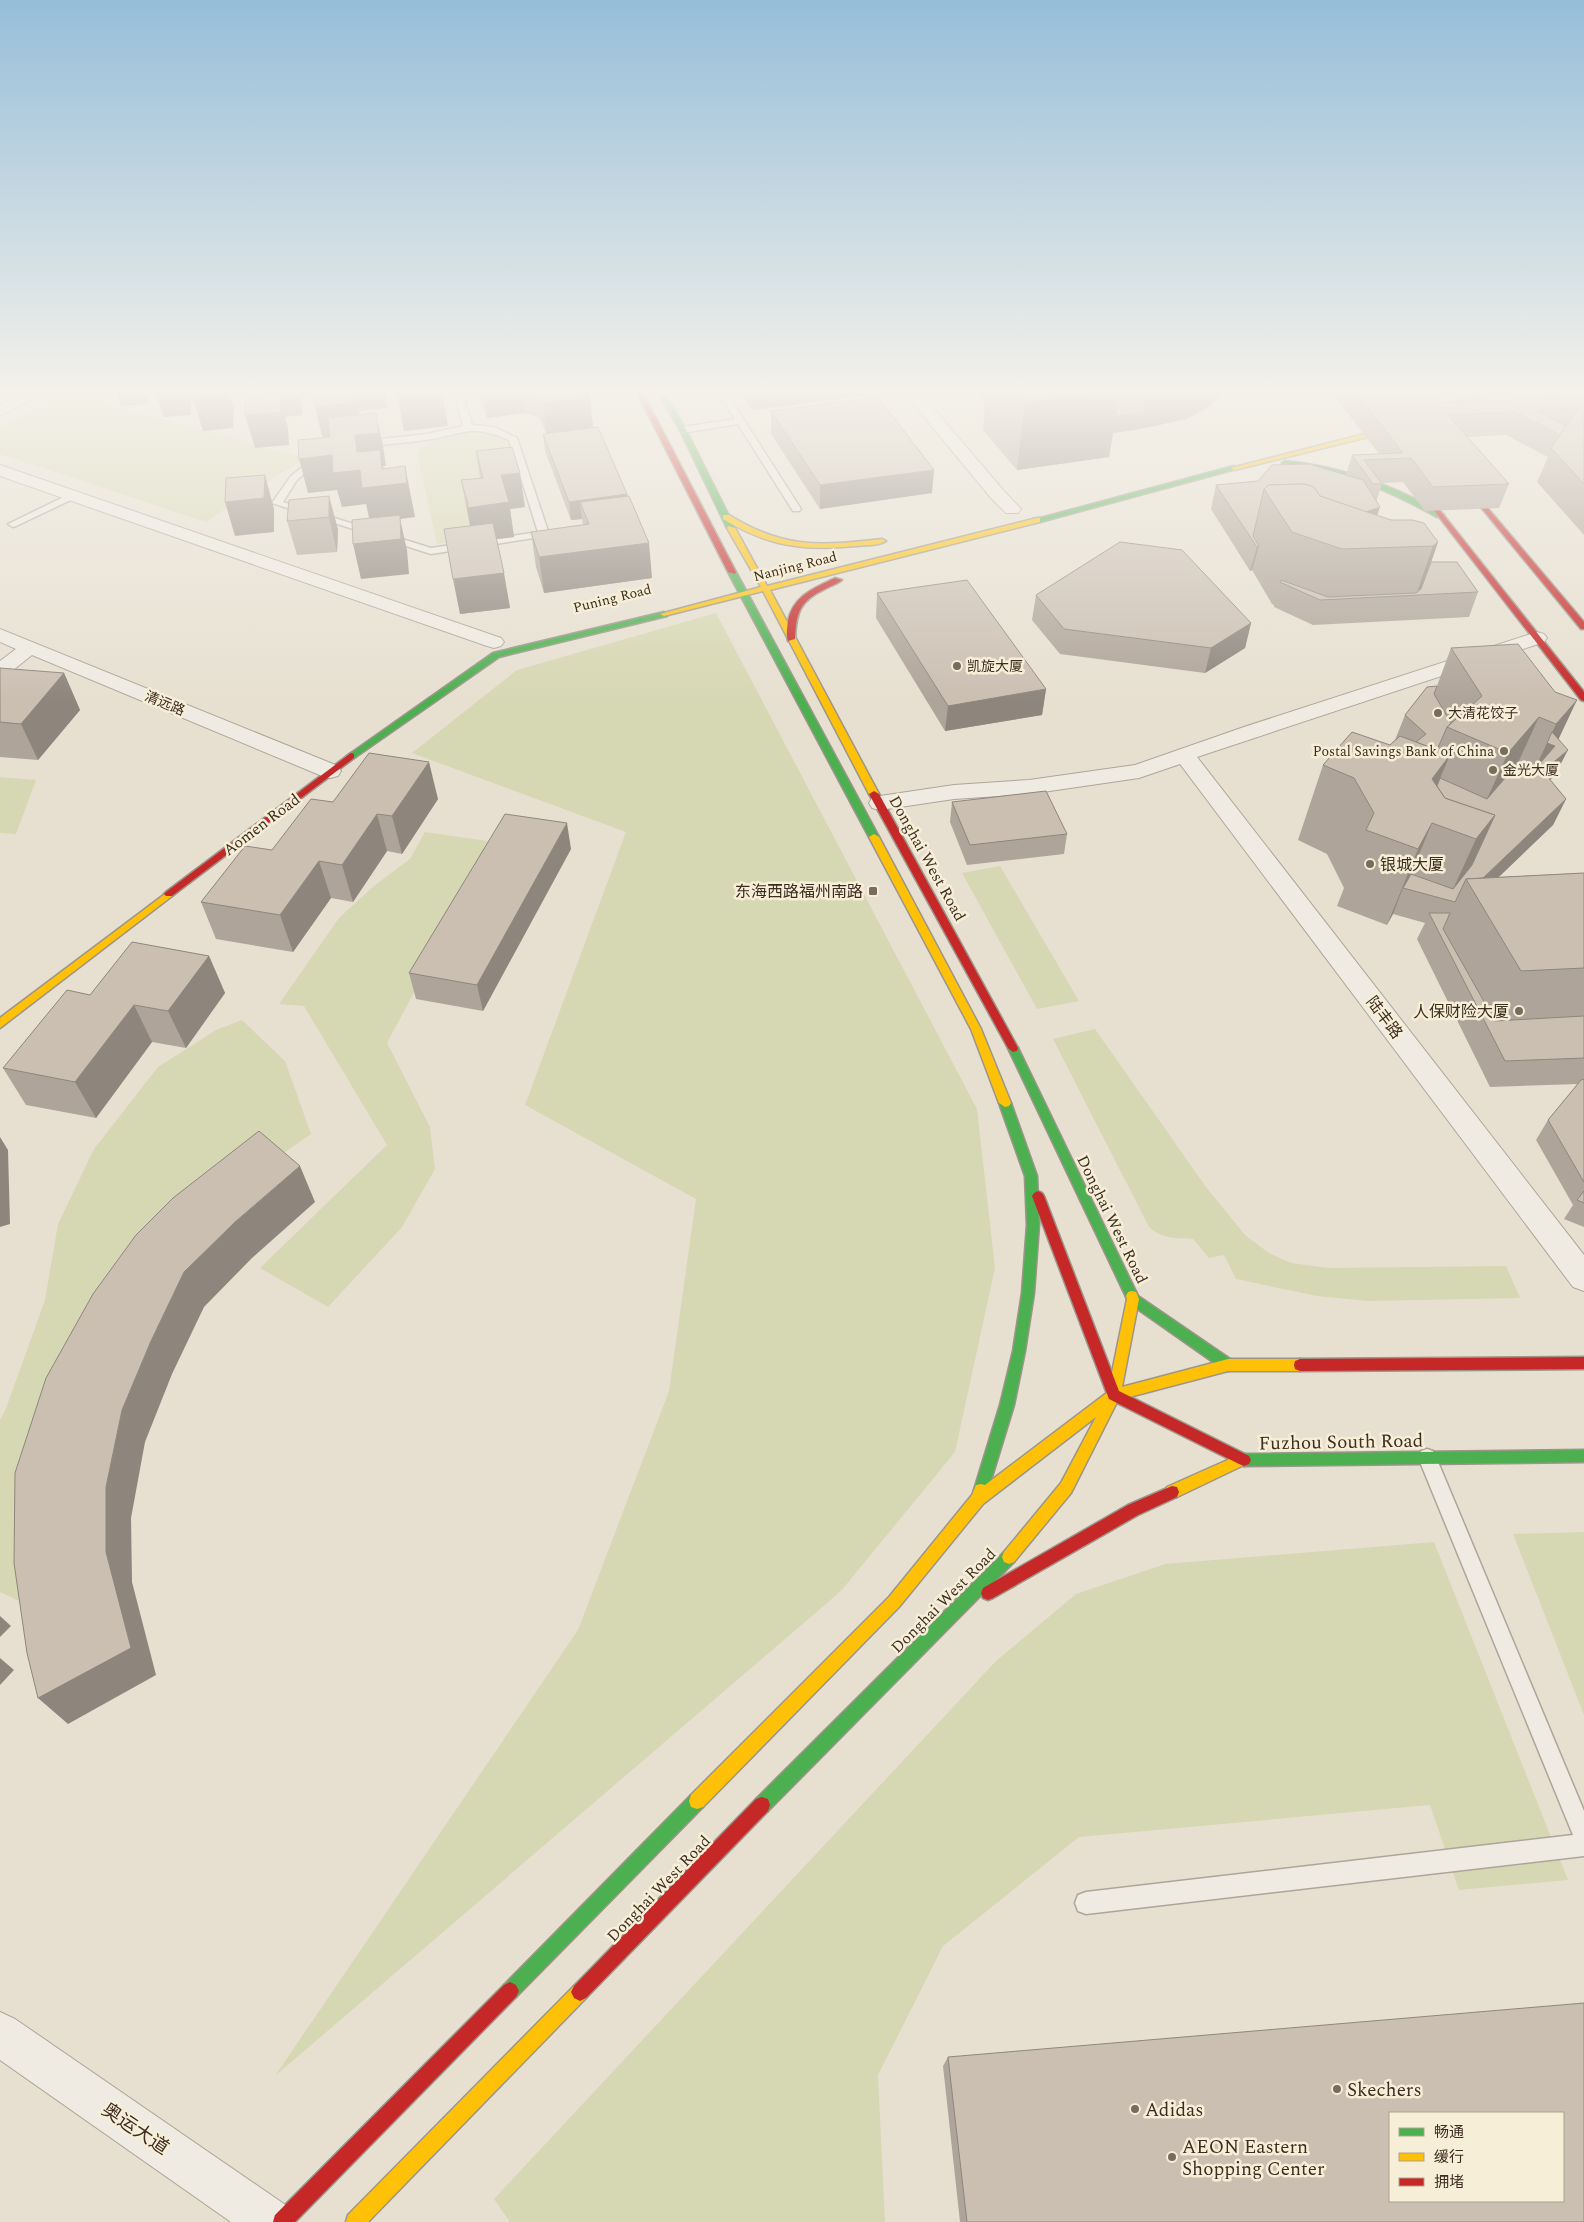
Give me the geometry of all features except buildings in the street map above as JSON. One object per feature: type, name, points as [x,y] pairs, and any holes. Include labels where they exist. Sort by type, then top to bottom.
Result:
[{"type":"main road","points":[[688,493],[732,583]]},
{"type":"main road","name":"Donghai West Road","points":[[355,2222],[750,1817],[1020,1546],[1066,1488],[1114,1395],[1133,1299],[1003,1027],[791,639],[765,589],[761,572],[722,515],[712,493]]},
{"type":"main road","name":"Nanjing Road","points":[[743,593],[898,556],[1141,493]]},
{"type":"main road","points":[[1399,493],[1440,515]]},
{"type":"main road","points":[[1423,493],[1584,698]]},
{"type":"main road","points":[[1471,493],[1584,627]]},
{"type":"main road","name":"Nanjing Road","points":[[722,515],[736,526],[749,532],[793,546],[830,547],[887,540],[821,558]]},
{"type":"main road","points":[[791,639],[793,613],[795,608],[807,597],[837,581],[898,556]]},
{"type":"main road","name":"Nanjing Road","points":[[732,583],[761,572]]},
{"type":"main road","name":"Donghai West Road","points":[[282,2222],[894,1602],[978,1499],[1007,1405],[1019,1351],[1028,1293],[1033,1225],[1031,1176],[976,1029],[743,593],[732,583]]},
{"type":"main road","name":"Puning Road","points":[[514,650],[743,593]]},
{"type":"main road","points":[[491,644],[514,650]]},
{"type":"main road","name":"Aomen Road","points":[[0,1024],[318,764],[496,655],[514,650]]},
{"type":"main road","points":[[1031,1176],[1114,1395]]},
{"type":"main road","points":[[1133,1299],[1228,1365]]},
{"type":"main road","points":[[978,1499],[1114,1395],[1228,1365],[1584,1362]]},
{"type":"main road","name":"Fuzhou South Road","points":[[1114,1395],[1241,1460],[1584,1456]]},
{"type":"main road","points":[[948,1618],[1036,1564],[1118,1518],[1241,1460]]},
{"type":"street","points":[[67,493],[491,644]]},
{"type":"street","points":[[997,493],[1011,509]]},
{"type":"street","name":"清远路","points":[[0,635],[318,764]]},
{"type":"street","points":[[880,803],[954,792],[1029,787],[1105,778],[1139,771],[1252,731],[1537,638]]},
{"type":"street","points":[[0,671],[30,648]]},
{"type":"street","name":"陆丰路","points":[[1185,756],[1584,1278]]},
{"type":"street","name":"奥运大道","points":[[0,2034],[271,2222]]},
{"type":"lane","points":[[283,493],[276,503],[431,551],[544,534],[531,493]]},
{"type":"lane","points":[[786,493],[796,509]]},
{"type":"lane","points":[[13,524],[74,495]]},
{"type":"lane","points":[[1427,1457],[1584,1837]]},
{"type":"lane","points":[[1086,1903],[1584,1845]]},
{"type":"green space","points":[[117,493],[251,493],[206,522]]},
{"type":"green space","points":[[426,493],[503,493],[474,539],[437,544]]},
{"type":"green space","points":[[716,613],[977,1109],[995,1268],[955,1452],[841,1591],[275,2076],[578,1630],[669,1391],[696,1199],[525,1105],[626,832],[412,753],[517,670]]},
{"type":"green space","points":[[0,777],[36,780],[16,834],[0,833]]},
{"type":"green space","points":[[425,832],[494,842],[387,1043],[430,1127],[435,1169],[402,1227],[328,1307],[260,1268],[387,1145],[304,1006],[279,1004],[339,918],[374,886],[410,859]]},
{"type":"green space","points":[[1000,866],[1079,1001],[1037,1009],[962,873]]},
{"type":"green space","points":[[242,1020],[285,1061],[311,1134],[204,1208],[23,1603],[0,1592],[0,1420],[5,1411],[45,1300],[58,1224],[94,1149],[158,1067],[216,1030]]},
{"type":"green space","points":[[1095,1029],[1206,1187],[1245,1235],[1269,1253],[1291,1263],[1328,1268],[1506,1266],[1520,1298],[1368,1301],[1317,1296],[1236,1279],[1224,1255],[1209,1258],[1193,1239],[1170,1237],[1154,1231],[1149,1227],[1053,1039]]},
{"type":"green space","points":[[1584,1532],[1584,1715],[1513,1534]]},
{"type":"green space","points":[[1434,1542],[1568,1880],[1459,1890],[1430,1805],[1079,1837],[943,1946],[878,2075],[885,2222],[510,2222],[494,2199],[996,1661],[1076,1594],[1165,1564]]},
{"type":"traffic: fast","points":[[714,493],[731,528]]},
{"type":"traffic: fast","points":[[1037,520],[1140,493]]},
{"type":"traffic: fast","points":[[1395,493],[1440,515]]},
{"type":"traffic: fast","points":[[732,572],[874,837]]},
{"type":"traffic: fast","points":[[351,756],[496,655],[664,614]]},
{"type":"traffic: fast","points":[[1013,1048],[1132,1296]]},
{"type":"traffic: fast","points":[[981,1490],[1007,1405],[1019,1351],[1028,1293],[1033,1225],[1031,1176],[1005,1103]]},
{"type":"traffic: fast","points":[[1133,1299],[1228,1365]]},
{"type":"traffic: fast","points":[[1244,1460],[1584,1456]]},
{"type":"traffic: fast","points":[[762,1805],[1009,1557]]},
{"type":"traffic: fast","points":[[510,1991],[697,1801]]},
{"type":"traffic: slow","points":[[726,517],[745,529],[764,537],[801,545],[820,546],[882,541]]},
{"type":"traffic: slow","points":[[664,614],[1037,520]]},
{"type":"traffic: slow","points":[[731,528],[757,573],[874,794]]},
{"type":"traffic: slow","points":[[874,837],[976,1029],[1005,1103]]},
{"type":"traffic: slow","points":[[0,1024],[169,894]]},
{"type":"traffic: slow","points":[[1009,1557],[1066,1488],[1114,1395],[1133,1299],[1132,1296]]},
{"type":"traffic: slow","points":[[978,1499],[1114,1395],[1228,1365],[1300,1365]]},
{"type":"traffic: slow","points":[[1172,1492],[1241,1460]]},
{"type":"traffic: slow","points":[[697,1801],[894,1602],[978,1499],[981,1490]]},
{"type":"traffic: slow","points":[[355,2222],[580,1992]]},
{"type":"traffic: jam","points":[[691,493],[732,572]]},
{"type":"traffic: jam","points":[[1423,493],[1584,698]]},
{"type":"traffic: jam","points":[[1472,493],[1584,627]]},
{"type":"traffic: jam","points":[[791,639],[793,615],[802,600],[838,580]]},
{"type":"traffic: jam","points":[[169,894],[351,756]]},
{"type":"traffic: jam","points":[[874,794],[1013,1048]]},
{"type":"traffic: jam","points":[[1038,1196],[1114,1395],[1244,1460]]},
{"type":"traffic: jam","points":[[1300,1365],[1584,1363]]},
{"type":"traffic: jam","points":[[988,1593],[1133,1510],[1172,1492]]},
{"type":"traffic: jam","points":[[580,1992],[762,1805]]},
{"type":"traffic: jam","points":[[282,2222],[510,1991]]},
{"type":"place","name":"凯旋大厦","points":[[957,666]]},
{"type":"place","name":"大清花饺子","points":[[1438,713]]},
{"type":"place","name":"Postal Savings Bank of China","points":[[1504,751]]},
{"type":"place","name":"金光大厦","points":[[1493,770]]},
{"type":"place","name":"银城大厦","points":[[1370,864]]},
{"type":"place","name":"东海西路福州南路","points":[[873,891]]},
{"type":"place","name":"人保财险大厦","points":[[1519,1011]]},
{"type":"place","name":"Skechers","points":[[1337,2089]]},
{"type":"place","name":"Adidas","points":[[1135,2109]]},
{"type":"place","name":"AEON Eastern Shopping Center","points":[[1172,2157]]}]
